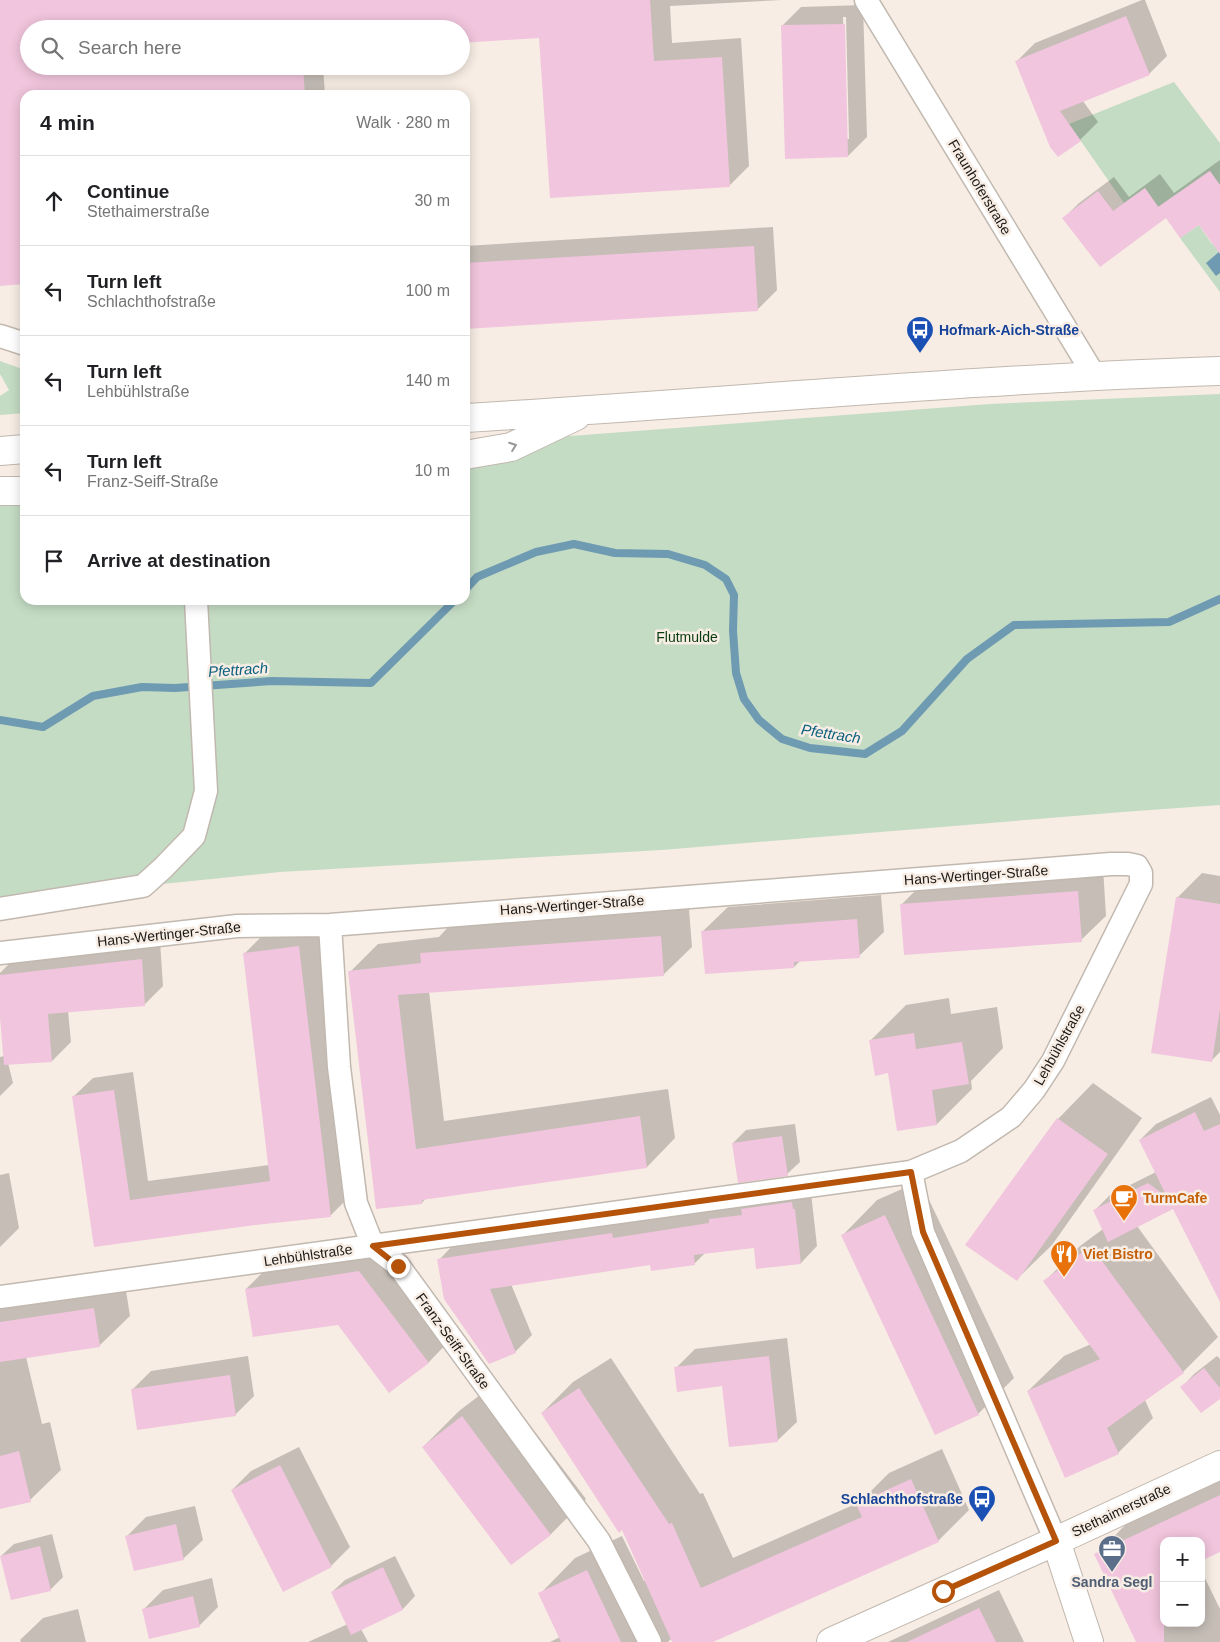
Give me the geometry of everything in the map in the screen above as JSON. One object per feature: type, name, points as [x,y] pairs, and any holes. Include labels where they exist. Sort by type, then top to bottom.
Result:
[{"type":"main road","points":[[470,418],[1094,375],[1220,371]]},
{"type":"main road","points":[[470,454],[511,447],[587,410]]},
{"type":"main road","points":[[0,451],[20,449]]},
{"type":"main road","points":[[0,491],[20,491]]},
{"type":"main road","name":"Stethaimerstraße","points":[[830,1642],[1220,1465]]},
{"type":"main road","points":[[1056,1541],[1089,1642]]},
{"type":"street","name":"Fraunhoferstraße","points":[[866,0],[1094,375]]},
{"type":"street","points":[[0,336],[20,342]]},
{"type":"street","points":[[0,909],[143,886],[164,868],[194,836],[206,791],[196,605]]},
{"type":"street","name":"Hans-Wertinger-Straße","points":[[0,953],[237,926],[330,925],[1111,864],[1137,866],[1141,873]]},
{"type":"street","name":"Lehbühlstraße","points":[[0,1297],[911,1172],[961,1151],[1011,1117],[1034,1090],[1053,1060],[1141,884],[1141,873]]},
{"type":"street","name":"Franz-Seiff-Straße","points":[[330,925],[339,1067],[356,1203],[373,1246],[398,1266],[600,1541],[650,1642]]},
{"type":"street","points":[[911,1172],[923,1232],[1056,1541]]},
{"type":"green space","points":[[1174,82],[1220,143],[1220,185],[1209,171],[1158,207],[1145,188],[1124,203],[1069,124]]},
{"type":"green space","points":[[1199,225],[1212,244],[1220,238],[1220,292],[1180,238]]},
{"type":"green space","points":[[0,361],[20,368],[20,413],[0,415],[0,396],[9,390],[0,374]]},
{"type":"green space","name":"Flutmulde","points":[[1220,394],[1220,805],[662,850],[280,872],[0,898],[0,486],[20,484],[20,605],[470,605],[470,444],[990,404]]},
{"type":"water","points":[[1220,251],[1220,273],[1216,276],[1206,263]]},
{"type":"building","points":[[0,0],[650,0],[654,61],[722,57],[730,187],[550,198],[539,38],[470,42],[470,20],[20,20],[20,75],[304,75],[305,90],[20,90],[20,284],[0,286]]},
{"type":"building","points":[[1126,16],[1150,75],[1060,111],[1081,141],[1058,157],[1050,147],[1015,61]]},
{"type":"building","points":[[845,24],[848,157],[785,159],[781,25]]},
{"type":"building","points":[[1210,171],[1220,185],[1220,254],[1199,225],[1180,238],[1158,207]]},
{"type":"building","points":[[1145,188],[1166,218],[1100,267],[1062,218],[1098,191],[1113,211]]},
{"type":"building","points":[[754,246],[758,311],[470,329],[470,263]]},
{"type":"building","points":[[1078,891],[1082,942],[904,955],[900,904]]},
{"type":"building","points":[[1176,897],[1220,904],[1220,1009],[1212,1062],[1151,1053]]},
{"type":"building","points":[[857,919],[860,958],[794,962],[794,968],[705,974],[701,931]]},
{"type":"building","points":[[661,936],[664,976],[398,995],[416,1149],[640,1116],[647,1168],[422,1200],[422,1204],[376,1209],[348,971],[421,963],[420,953]]},
{"type":"building","points":[[299,946],[331,1217],[255,1225],[94,1247],[72,1096],[114,1090],[130,1200],[270,1181],[243,953]]},
{"type":"building","points":[[142,959],[145,1006],[48,1014],[52,1062],[4,1065],[0,1018],[0,975]]},
{"type":"building","points":[[914,1033],[916,1049],[962,1042],[969,1084],[932,1090],[937,1125],[897,1131],[888,1073],[875,1076],[869,1040]]},
{"type":"building","points":[[1195,1112],[1204,1131],[1220,1124],[1220,1302],[1173,1209],[1108,1242],[1093,1210],[1148,1183],[1167,1197],[1139,1140]]},
{"type":"building","points":[[1057,1118],[1108,1154],[1017,1281],[965,1245]]},
{"type":"building","points":[[782,1136],[788,1176],[738,1183],[732,1143]]},
{"type":"building","points":[[792,1202],[793,1209],[795,1209],[801,1264],[756,1269],[754,1248],[694,1255],[695,1265],[651,1271],[650,1265],[490,1289],[516,1353],[489,1364],[444,1299],[437,1259],[612,1233],[613,1238],[709,1223],[709,1219],[742,1215],[741,1209]]},
{"type":"building","points":[[885,1215],[979,1415],[935,1435],[841,1235]]},
{"type":"building","points":[[1091,1246],[1184,1373],[1107,1428],[1119,1454],[1065,1478],[1027,1391],[1100,1359],[1043,1281]]},
{"type":"building","points":[[359,1271],[429,1363],[389,1393],[338,1325],[253,1337],[245,1289]]},
{"type":"building","points":[[94,1308],[100,1347],[0,1362],[0,1322]]},
{"type":"building","points":[[769,1356],[778,1442],[729,1447],[722,1386],[677,1392],[674,1367]]},
{"type":"building","points":[[1204,1368],[1220,1388],[1220,1399],[1201,1413],[1180,1387]]},
{"type":"building","points":[[230,1375],[236,1416],[137,1430],[131,1389]]},
{"type":"building","points":[[579,1388],[669,1524],[672,1523],[701,1588],[862,1517],[856,1504],[911,1479],[939,1542],[713,1642],[672,1642],[622,1530],[619,1533],[541,1413]]},
{"type":"building","points":[[462,1416],[551,1535],[511,1565],[422,1447]]},
{"type":"building","points":[[19,1451],[31,1502],[0,1509],[0,1456]]},
{"type":"building","points":[[280,1465],[332,1567],[283,1592],[231,1490]]},
{"type":"building","points":[[1220,1495],[1220,1552],[1205,1559],[1205,1537],[1160,1537],[1160,1627],[1164,1627],[1164,1642],[1136,1642],[1094,1554]]},
{"type":"building","points":[[176,1524],[184,1560],[134,1571],[125,1536]]},
{"type":"building","points":[[40,1546],[51,1591],[11,1600],[0,1556]]},
{"type":"building","points":[[383,1567],[403,1610],[351,1635],[331,1592]]},
{"type":"building","points":[[587,1570],[621,1642],[561,1642],[538,1593]]},
{"type":"building","points":[[193,1596],[200,1627],[149,1639],[142,1609]]},
{"type":"building","points":[[979,1608],[996,1642],[907,1642]]},
{"type":"waterway","name":"Pfettrach","points":[[470,585],[477,577],[536,552],[574,544],[615,553],[668,554],[705,565],[726,579],[734,595],[733,631],[736,673],[744,699],[759,720],[782,739],[810,748],[865,754],[902,731],[967,659],[1014,625],[1169,622],[1220,599]]},
{"type":"waterway","name":"Pfettrach","points":[[0,720],[43,727],[93,696],[142,687],[175,688],[272,681],[371,683],[450,605]]},
{"type":"place","name":"Hofmark-Aich-Straße","points":[[920,354]]},
{"type":"place","name":"TurmCafe","points":[[1124,1222]]},
{"type":"place","name":"Viet Bistro","points":[[1064,1278]]},
{"type":"place","name":"Schlachthofstraße","points":[[982,1523]]},
{"type":"place","name":"Sandra Segl","points":[[1112,1573]]},
{"type":"route","points":[[398,1266],[373,1246],[911,1172],[923,1232],[1056,1541],[943,1591]]}]
